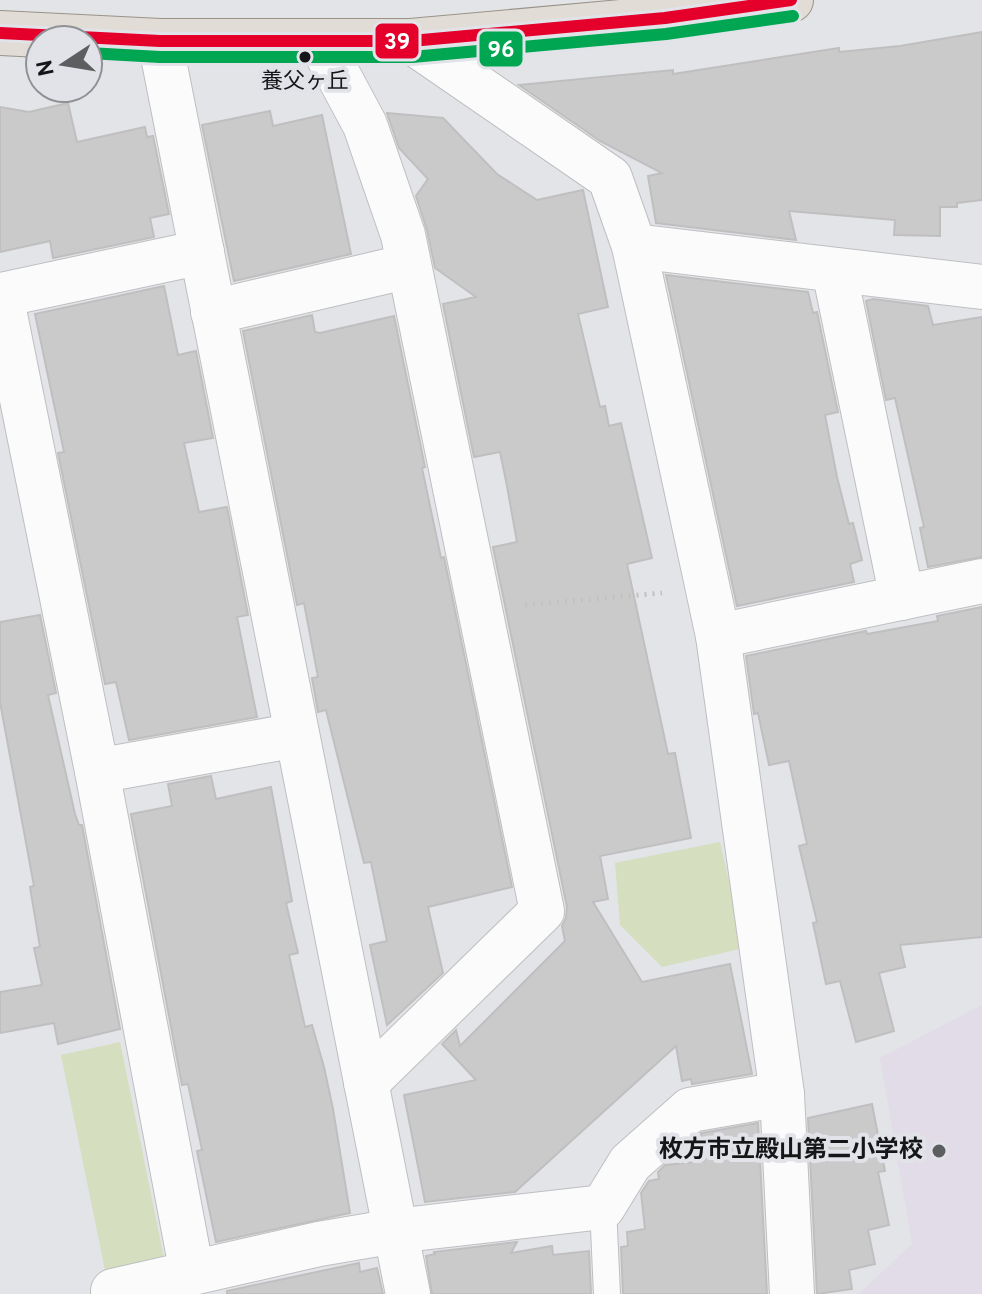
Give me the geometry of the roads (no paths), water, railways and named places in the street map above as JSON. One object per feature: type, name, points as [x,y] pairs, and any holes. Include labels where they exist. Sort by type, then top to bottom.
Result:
[{"type":"main road","points":[[0,33],[160,41],[411,41],[665,18],[791,0]]},
{"type":"street","points":[[160,41],[408,1294]]},
{"type":"street","points":[[320,41],[365,125],[403,235],[542,911],[366,1083]]},
{"type":"street","points":[[411,41],[610,178],[634,246],[718,636],[782,1094],[792,1294]]},
{"type":"street","points":[[634,246],[982,287]]},
{"type":"street","points":[[192,1273],[97,771],[1,295],[202,252]]},
{"type":"street","points":[[213,312],[409,266]]},
{"type":"street","points":[[834,270],[902,598]]},
{"type":"street","points":[[718,636],[982,581]]},
{"type":"street","points":[[97,771],[297,735]]},
{"type":"street","points":[[102,1292],[319,1244],[395,1231],[603,1207],[630,1163],[690,1110],[782,1094]]},
{"type":"lane","points":[[603,1207],[607,1294]]},
{"type":"place","name":"養父ヶ丘","points":[[305,57]]},
{"type":"place","name":"枚方市立殿山第二小学校","points":[[939,1151]]}]
